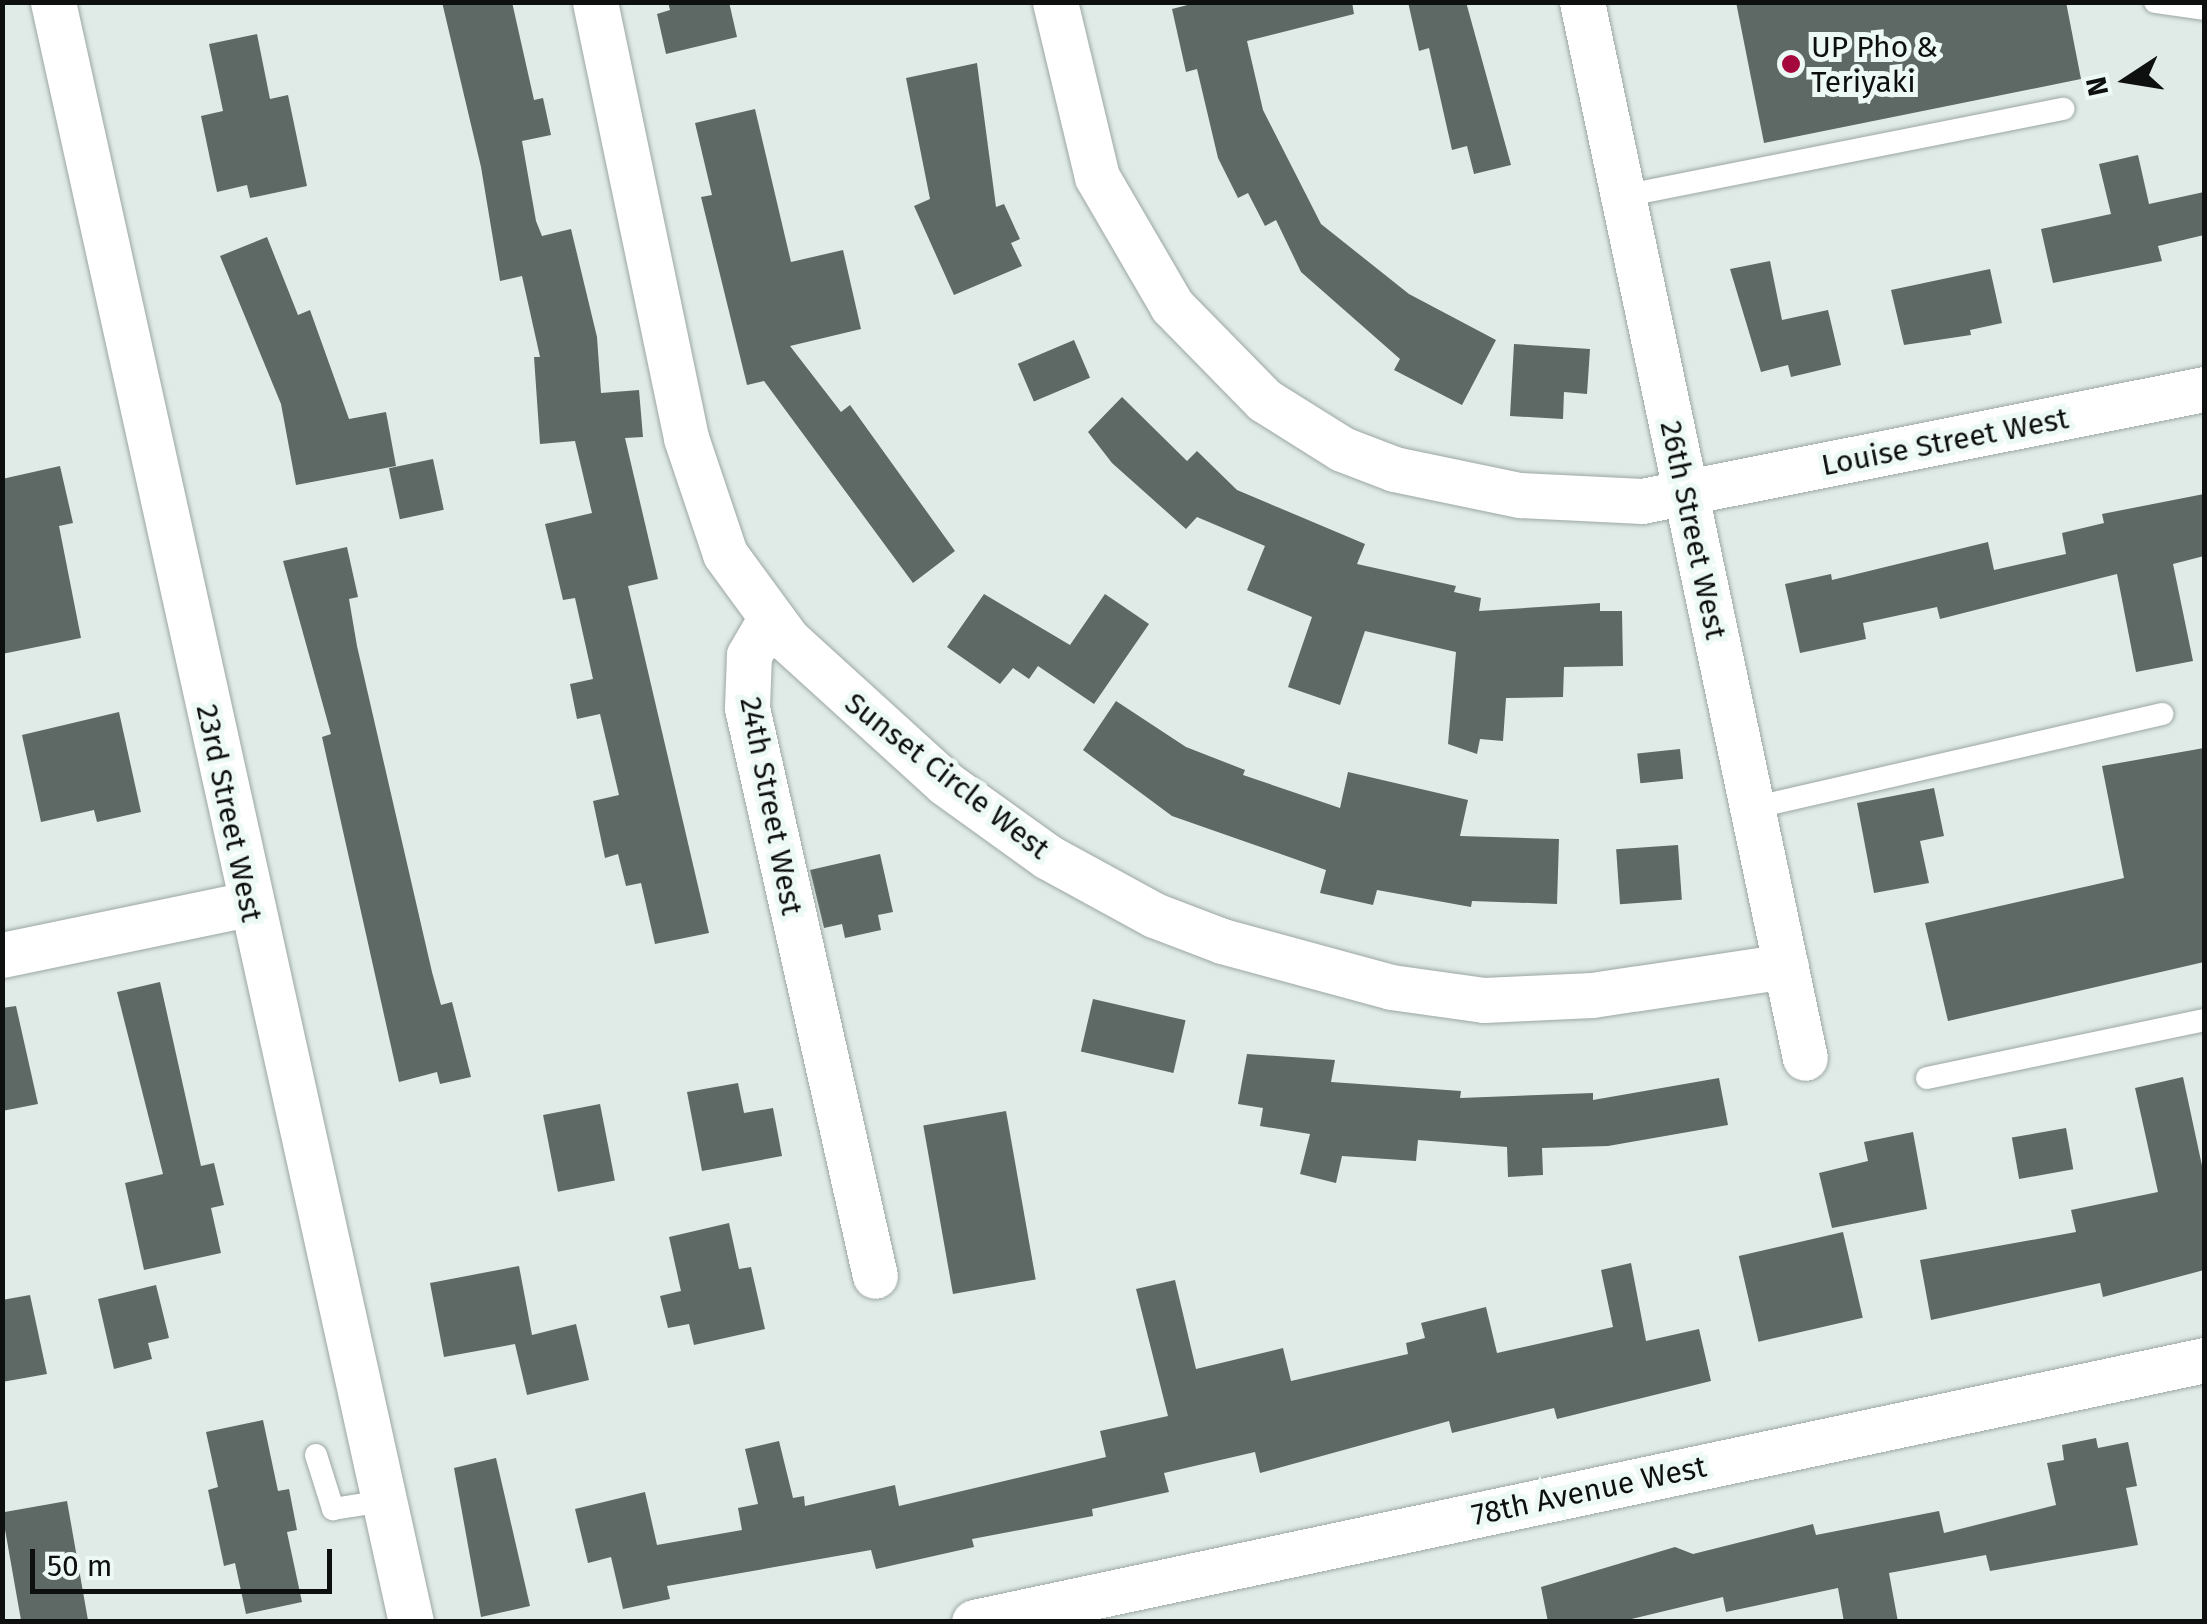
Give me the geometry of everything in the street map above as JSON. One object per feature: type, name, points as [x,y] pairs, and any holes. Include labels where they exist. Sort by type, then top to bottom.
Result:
[{"type":"street","name":"23rd Street West","points":[[53,2],[248,904],[411,1622]]},
{"type":"street","points":[[595,2],[695,472],[725,554],[770,619]]},
{"type":"street","name":"Louise Street West","points":[[1055,2],[1086,142],[1109,205],[1181,318],[1264,400],[1342,450],[1430,480],[1592,501],[1686,495],[2204,389]]},
{"type":"street","name":"26th Street West","points":[[1582,2],[1805,1058]]},
{"type":"street","name":"Sunset Circle West","points":[[770,619],[879,729],[1019,838],[1130,903],[1222,942],[1390,987],[1484,1000],[1592,996],[1786,966]]},
{"type":"street","name":"24th Street West","points":[[770,619],[749,655],[747,708],[875,1276]]},
{"type":"street","points":[[2,955],[248,904]]},
{"type":"street","name":"78th Avenue West","points":[[974,1622],[2204,1360]]},
{"type":"lane","points":[[2156,2],[2204,9]]},
{"type":"lane","points":[[1623,196],[2064,109]]},
{"type":"lane","points":[[1752,808],[2162,714]]},
{"type":"lane","points":[[1926,1078],[2204,1020]]},
{"type":"lane","points":[[316,1455],[333,1508],[384,1502]]},
{"type":"building","points":[[442,2],[512,2],[534,100],[543,98],[551,135],[522,141],[536,221],[542,236],[571,229],[597,337],[601,393],[639,390],[643,437],[625,438],[658,579],[628,586],[709,933],[655,944],[641,883],[626,886],[618,854],[605,858],[593,801],[619,795],[600,714],[577,719],[570,684],[593,679],[575,598],[563,600],[545,524],[592,513],[575,441],[540,444],[534,357],[540,357],[522,276],[500,281],[481,167]]},
{"type":"building","points":[[668,2],[729,2],[737,37],[666,54],[657,14],[670,10]]},
{"type":"building","points":[[1199,2],[1352,2],[1354,14],[1247,41],[1263,110],[1321,224],[1409,294],[1496,340],[1462,405],[1394,370],[1400,359],[1301,272],[1276,220],[1265,226],[1248,193],[1238,198],[1218,158],[1197,69],[1186,72],[1172,9]]},
{"type":"building","points":[[1408,2],[1466,2],[1511,165],[1474,174],[1467,146],[1452,150],[1429,48],[1419,51]]},
{"type":"building","points":[[1736,2],[2066,2],[2081,79],[1764,143]]},
{"type":"building","points":[[257,34],[270,99],[288,95],[307,186],[250,198],[247,185],[217,192],[201,116],[223,111],[209,44]]},
{"type":"building","points":[[977,63],[996,207],[1004,204],[1020,239],[1011,243],[1022,266],[954,295],[914,206],[930,199],[906,78]]},
{"type":"building","points":[[755,109],[791,262],[843,250],[861,329],[790,346],[841,412],[850,405],[955,551],[913,583],[764,381],[747,385],[701,197],[712,195],[695,123]]},
{"type":"building","points":[[2138,155],[2149,204],[2204,192],[2204,235],[2158,246],[2162,261],[2053,283],[2041,229],[2111,214],[2099,164]]},
{"type":"building","points":[[267,237],[298,315],[310,310],[349,419],[386,412],[396,466],[296,485],[281,404],[220,256]]},
{"type":"building","points":[[1770,261],[1782,320],[1828,310],[1841,365],[1791,377],[1788,365],[1761,372],[1730,269]]},
{"type":"building","points":[[1990,269],[2002,323],[1970,330],[1971,335],[1904,345],[1891,290]]},
{"type":"building","points":[[1074,340],[1090,378],[1034,402],[1018,364]]},
{"type":"building","points":[[1514,344],[1590,349],[1587,394],[1564,392],[1563,419],[1510,416]]},
{"type":"building","points":[[1122,397],[1187,461],[1197,451],[1237,490],[1365,544],[1357,564],[1456,586],[1454,592],[1481,598],[1479,611],[1600,603],[1600,611],[1622,611],[1623,666],[1564,667],[1563,697],[1506,698],[1503,741],[1480,739],[1477,754],[1448,744],[1456,652],[1365,631],[1340,705],[1288,687],[1312,617],[1247,590],[1265,546],[1197,517],[1186,529],[1112,463],[1088,432]]},
{"type":"building","points":[[433,459],[444,510],[400,519],[389,468]]},
{"type":"building","points":[[60,466],[73,523],[59,526],[81,638],[2,654],[2,479]]},
{"type":"building","points":[[2204,494],[2204,556],[2173,564],[2193,661],[2136,672],[2117,574],[1940,619],[1937,607],[1863,623],[1866,639],[1800,653],[1785,584],[1831,574],[1832,580],[1988,542],[1994,570],[2066,554],[2062,533],[2104,523],[2102,514]]},
{"type":"building","points":[[347,547],[358,597],[349,599],[357,646],[432,972],[441,1005],[452,1002],[471,1077],[440,1084],[437,1072],[399,1082],[322,737],[331,734],[283,561]]},
{"type":"building","points":[[984,594],[1070,645],[1105,594],[1149,624],[1094,704],[1038,666],[1029,679],[1013,668],[1000,684],[947,647]]},
{"type":"building","points":[[1116,701],[1186,747],[1245,770],[1243,775],[1340,808],[1348,772],[1468,800],[1460,836],[1559,839],[1557,904],[1472,901],[1471,907],[1377,890],[1373,905],[1320,893],[1326,870],[1172,816],[1083,750]]},
{"type":"building","points":[[119,712],[141,812],[97,822],[94,810],[41,822],[22,735]]},
{"type":"building","points":[[2204,748],[2204,962],[1948,1021],[1925,923],[2124,878],[2102,766]]},
{"type":"building","points":[[1680,749],[1683,779],[1640,783],[1637,753]]},
{"type":"building","points":[[1934,788],[1944,836],[1920,841],[1929,883],[1874,893],[1857,803]]},
{"type":"building","points":[[1678,845],[1682,900],[1620,904],[1616,849]]},
{"type":"building","points":[[880,854],[893,912],[878,915],[881,930],[845,938],[842,924],[824,928],[810,870]]},
{"type":"building","points":[[160,982],[201,1166],[214,1163],[224,1205],[211,1208],[221,1253],[144,1270],[125,1183],[163,1174],[117,992]]},
{"type":"building","points":[[1093,999],[1186,1020],[1173,1073],[1081,1052]]},
{"type":"building","points":[[16,1006],[38,1104],[2,1111],[2,1008]]},
{"type":"building","points":[[1247,1054],[1335,1060],[1331,1082],[1461,1091],[1460,1098],[1593,1093],[1593,1100],[1719,1078],[1728,1125],[1608,1146],[1542,1148],[1543,1175],[1508,1177],[1507,1147],[1418,1140],[1416,1161],[1342,1156],[1336,1183],[1300,1174],[1310,1134],[1260,1126],[1263,1108],[1238,1104]]},
{"type":"building","points":[[2183,1077],[2204,1175],[2204,1270],[2103,1297],[2100,1283],[1931,1320],[1920,1260],[2076,1232],[2071,1210],[2158,1192],[2135,1088]]},
{"type":"building","points":[[738,1083],[744,1113],[773,1108],[782,1156],[702,1171],[687,1092]]},
{"type":"building","points":[[600,1104],[615,1181],[558,1192],[543,1115]]},
{"type":"building","points":[[1006,1111],[1036,1279],[953,1294],[923,1126]]},
{"type":"building","points":[[2066,1128],[2073,1169],[2019,1179],[2012,1138]]},
{"type":"building","points":[[1913,1132],[1927,1209],[1832,1228],[1819,1173],[1868,1161],[1864,1142]]},
{"type":"building","points":[[729,1223],[739,1269],[751,1267],[765,1329],[694,1345],[689,1324],[668,1328],[660,1296],[681,1291],[669,1237]]},
{"type":"building","points":[[1843,1232],[1863,1318],[1759,1342],[1739,1256]]},
{"type":"building","points":[[1631,1263],[1646,1341],[1699,1329],[1711,1381],[1557,1419],[1554,1408],[1452,1433],[1449,1421],[1260,1473],[1255,1452],[1164,1473],[1169,1492],[1092,1509],[1093,1516],[972,1539],[974,1547],[876,1569],[871,1550],[667,1586],[670,1599],[623,1609],[611,1557],[588,1563],[575,1509],[645,1492],[657,1545],[742,1530],[738,1508],[758,1504],[745,1449],[779,1441],[793,1498],[804,1496],[805,1506],[895,1485],[899,1506],[1106,1457],[1100,1431],[1168,1416],[1136,1289],[1175,1280],[1196,1369],[1283,1348],[1291,1381],[1408,1354],[1406,1343],[1425,1338],[1421,1323],[1486,1307],[1497,1353],[1613,1327],[1601,1270]]},
{"type":"building","points":[[519,1266],[532,1335],[576,1324],[589,1380],[527,1395],[515,1344],[444,1357],[430,1283]]},
{"type":"building","points":[[156,1285],[169,1338],[148,1343],[152,1359],[114,1369],[98,1299]]},
{"type":"building","points":[[30,1295],[47,1374],[2,1382],[2,1300]]},
{"type":"building","points":[[263,1420],[278,1491],[289,1489],[297,1530],[287,1532],[302,1602],[246,1614],[235,1563],[224,1566],[208,1490],[218,1487],[206,1432]]},
{"type":"building","points":[[2096,1438],[2098,1448],[2128,1442],[2137,1486],[2126,1488],[2138,1545],[1990,1571],[1986,1555],[1889,1573],[1898,1622],[1844,1622],[1838,1588],[1726,1612],[1723,1597],[1619,1622],[1548,1622],[1541,1587],[1675,1547],[1693,1554],[1813,1524],[1816,1535],[1939,1511],[1944,1533],[2056,1505],[2047,1463],[2064,1460],[2062,1445]]},
{"type":"building","points":[[496,1458],[530,1606],[481,1617],[454,1468]]},
{"type":"building","points":[[67,1501],[88,1622],[21,1622],[2,1512]]},
{"type":"place","name":"UP Pho & Teriyaki","points":[[1791,64]]}]
